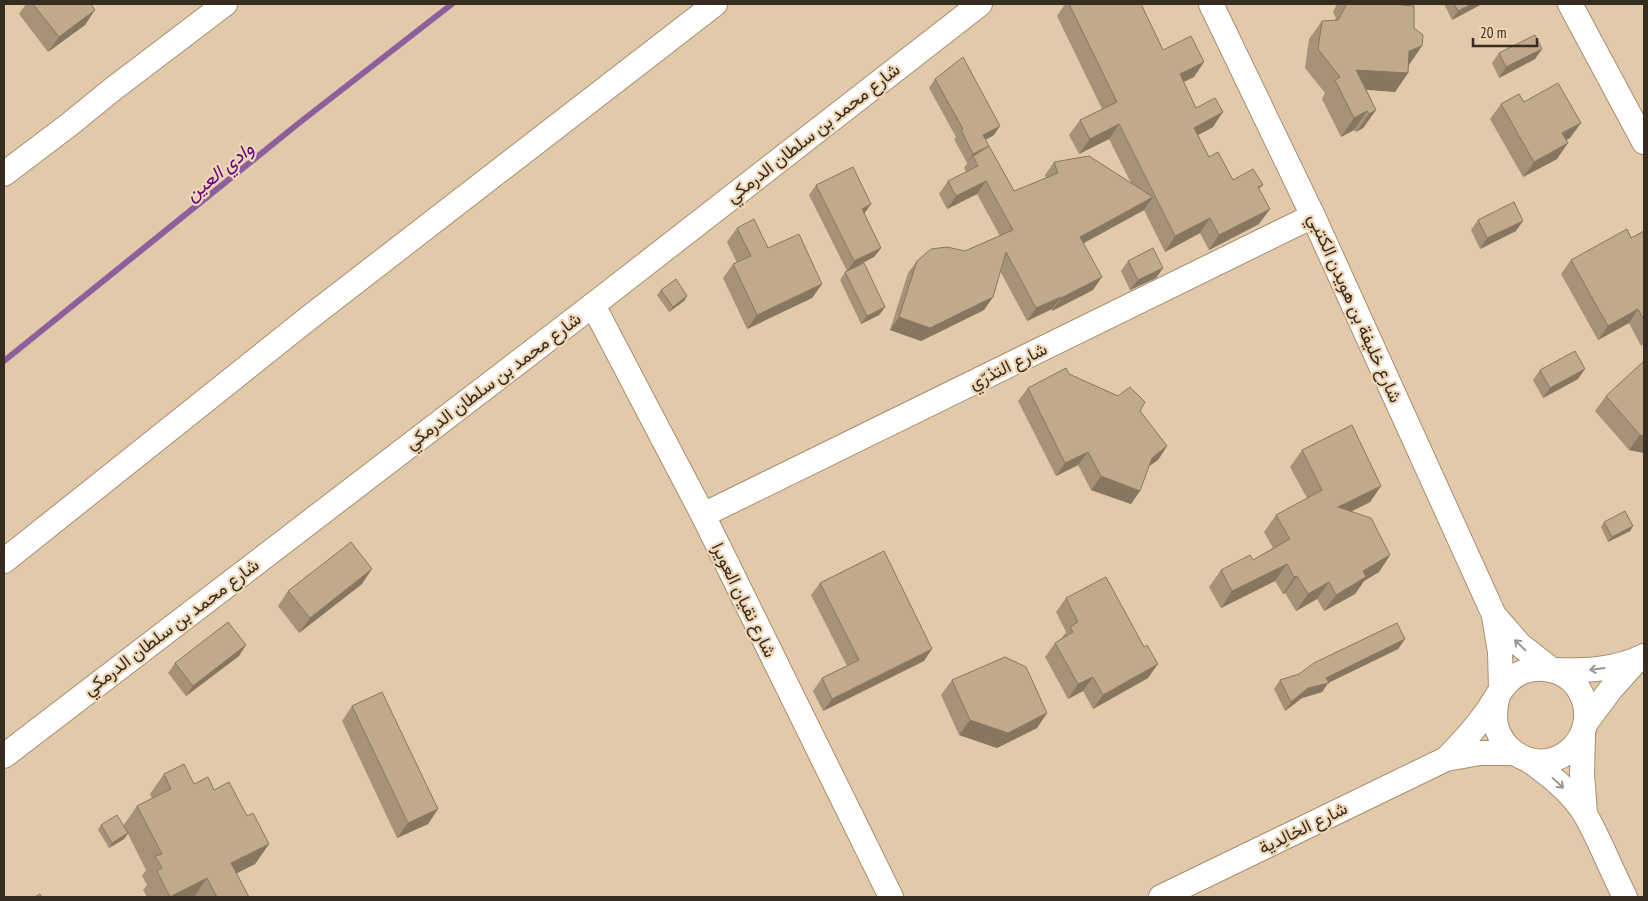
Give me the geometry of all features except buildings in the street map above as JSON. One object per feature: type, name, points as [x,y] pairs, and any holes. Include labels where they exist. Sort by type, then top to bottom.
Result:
[{"type":"street","points":[[4,174],[225,4]]},
{"type":"street","points":[[4,561],[310,317],[715,4]]},
{"type":"street","name":"شارع محمد بن سلطان الدرمكي","points":[[4,756],[593,305],[980,4]]},
{"type":"street","name":"شارع خليفة بن هويدن الكتبي","points":[[1211,4],[1313,216],[1494,615],[1500,652],[1500,692]]},
{"type":"street","points":[[1570,4],[1644,142]]},
{"type":"street","name":"شارع التذرّي","points":[[703,515],[1313,216]]},
{"type":"street","name":"شارع نقيان العويرا","points":[[593,305],[703,515],[891,897]]},
{"type":"street","name":"شارع خليفة بن هويدن الكتبي","points":[[1494,615],[1520,645],[1553,670]]},
{"type":"street","points":[[1624,897],[1585,813],[1559,783],[1503,742],[1496,727],[1494,711],[1500,692],[1511,679],[1523,672],[1537,668],[1576,671],[1597,669],[1641,658]]},
{"type":"street","points":[[1521,756],[1540,761],[1553,759],[1565,754],[1575,746],[1611,689],[1641,658]]},
{"type":"street","points":[[1553,670],[1566,676],[1576,684],[1583,695],[1587,708],[1582,774],[1585,813]]},
{"type":"street","name":"شارع الخالِدية","points":[[1446,759],[1474,729],[1500,692]]},
{"type":"street","name":"شارع الخالِدية","points":[[1161,897],[1446,759],[1480,753],[1521,756]]},
{"type":"waterway","name":"وادي العين","points":[[4,361],[299,123],[452,4]]}]
